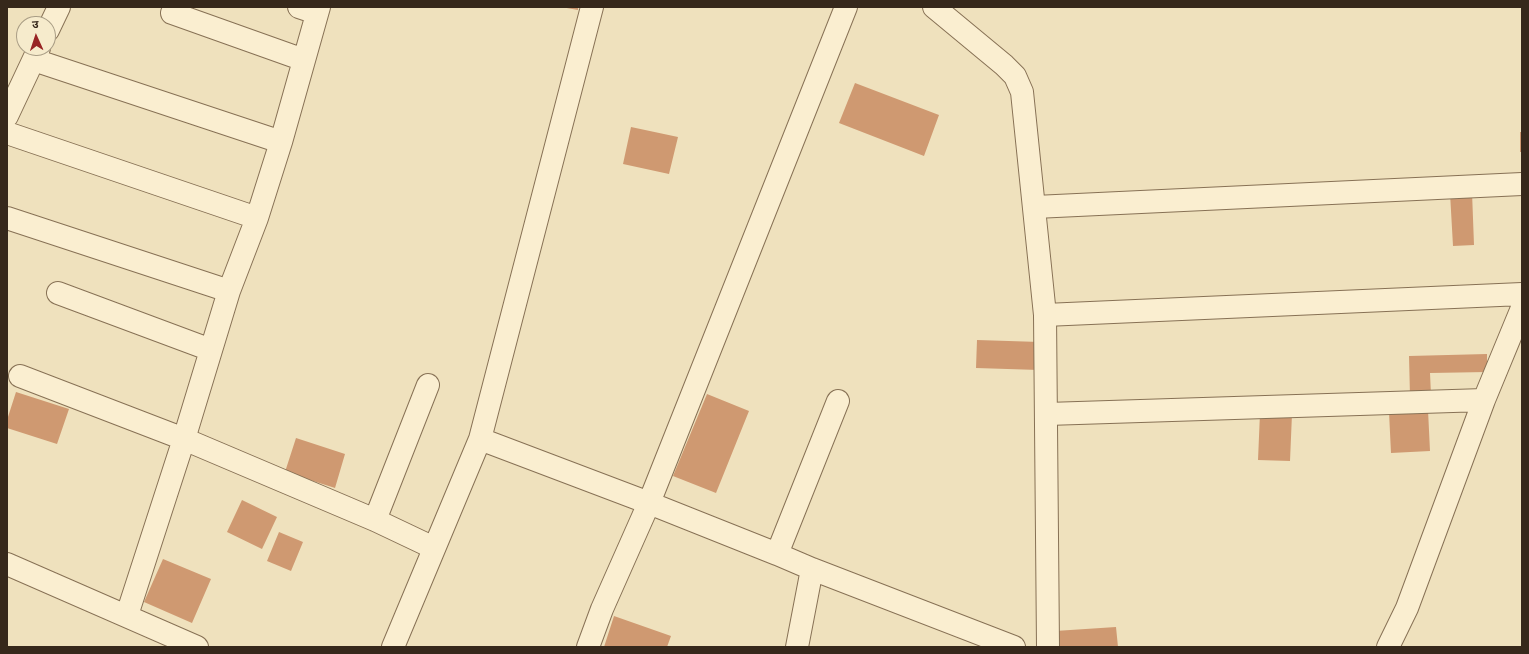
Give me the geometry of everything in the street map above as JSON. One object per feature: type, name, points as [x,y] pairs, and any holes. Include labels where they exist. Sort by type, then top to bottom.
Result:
[{"type":"street","points":[[393,647],[480,439],[592,7]]},
{"type":"street","points":[[588,647],[602,609],[650,503],[846,7]]},
{"type":"street","points":[[934,7],[1004,64],[1015,76],[1022,92],[1046,315],[1048,647]]},
{"type":"street","points":[[127,615],[184,439],[229,291],[257,218],[281,142],[304,60],[311,9]]},
{"type":"street","points":[[172,14],[304,60]]},
{"type":"street","points":[[7,116],[36,56]]},
{"type":"street","points":[[43,56],[281,142]]},
{"type":"street","points":[[7,133],[257,218]]},
{"type":"street","points":[[1035,207],[1522,184]]},
{"type":"street","points":[[7,218],[229,291]]},
{"type":"street","points":[[58,293],[211,350]]},
{"type":"street","points":[[1046,315],[1522,294]]},
{"type":"street","points":[[1388,647],[1407,608],[1484,400],[1522,308]]},
{"type":"street","points":[[20,376],[184,439],[375,520],[434,548]]},
{"type":"street","points":[[375,520],[428,384]]},
{"type":"street","points":[[1047,414],[1484,400]]},
{"type":"street","points":[[777,554],[838,401]]},
{"type":"street","points":[[480,439],[650,503],[812,569],[1014,647]]},
{"type":"street","points":[[7,564],[127,615],[197,647]]},
{"type":"street","points":[[797,647],[812,569]]},
{"type":"building","points":[[561,7],[578,7],[578,10]]},
{"type":"building","points":[[855,83],[939,115],[924,156],[839,123]]},
{"type":"building","points":[[631,127],[678,137],[669,174],[623,164]]},
{"type":"building","points":[[1520,132],[1522,132],[1522,152],[1520,152]]},
{"type":"building","points":[[1472,192],[1474,245],[1453,246],[1450,193]]},
{"type":"building","points":[[977,340],[1040,342],[1039,370],[976,368]]},
{"type":"building","points":[[1487,354],[1487,372],[1430,373],[1431,395],[1410,396],[1409,356]]},
{"type":"building","points":[[16,392],[69,409],[57,444],[7,428],[7,420]]},
{"type":"building","points":[[707,394],[749,411],[716,493],[673,476]]},
{"type":"building","points":[[1428,410],[1430,451],[1391,453],[1389,412]]},
{"type":"building","points":[[1260,413],[1292,414],[1290,461],[1258,460]]},
{"type":"building","points":[[296,438],[345,454],[335,488],[285,472]]},
{"type":"building","points":[[242,500],[277,517],[262,549],[227,532]]},
{"type":"building","points":[[279,532],[303,542],[291,571],[267,561]]},
{"type":"building","points":[[163,559],[211,579],[192,623],[144,602]]},
{"type":"building","points":[[614,616],[671,636],[667,647],[604,647]]},
{"type":"building","points":[[1116,627],[1118,647],[1056,647],[1055,631]]}]
